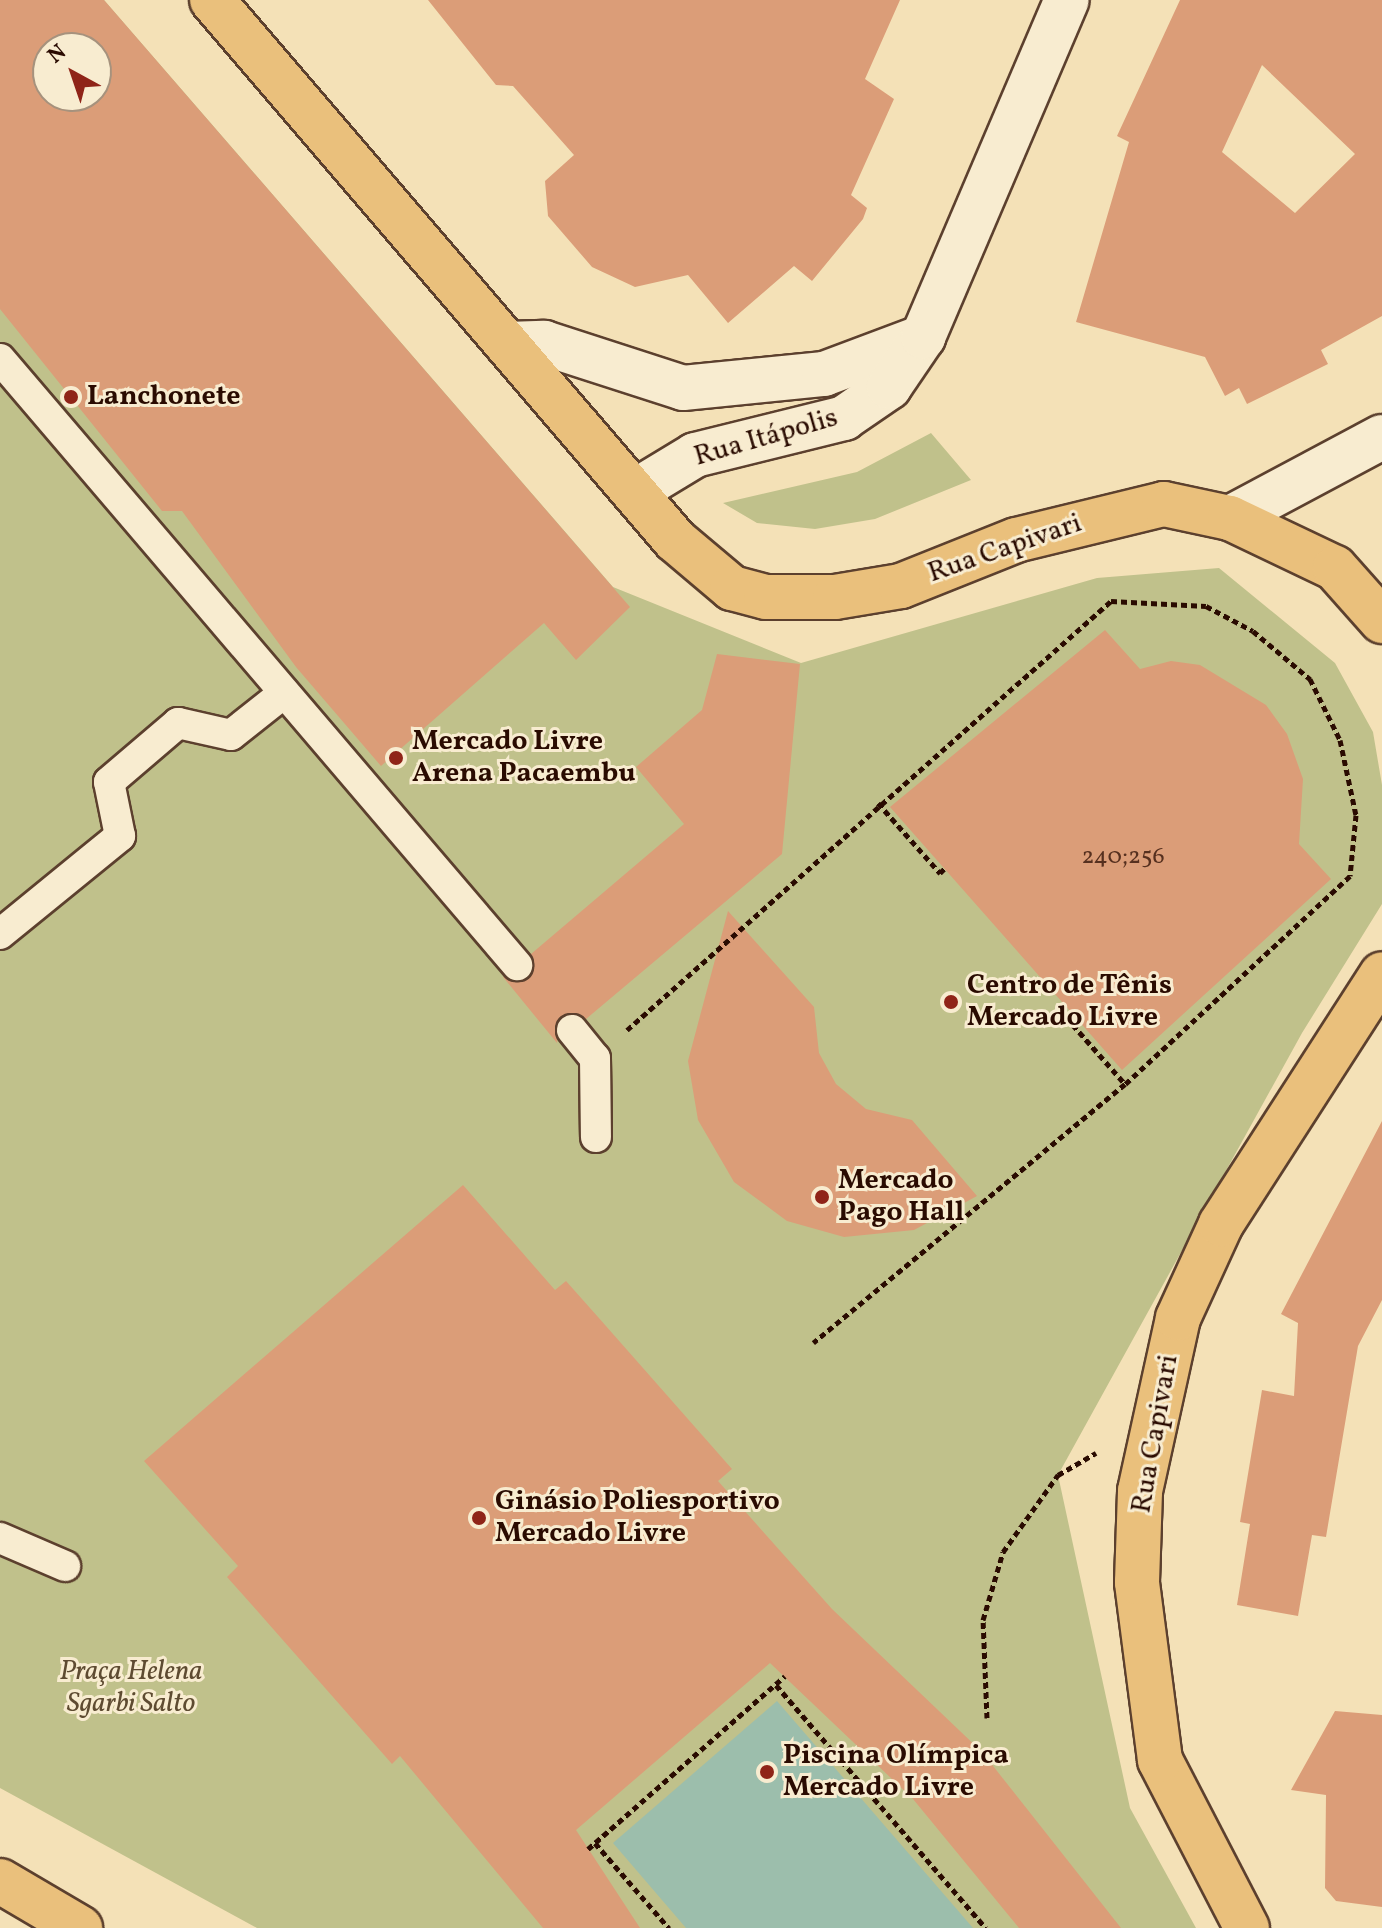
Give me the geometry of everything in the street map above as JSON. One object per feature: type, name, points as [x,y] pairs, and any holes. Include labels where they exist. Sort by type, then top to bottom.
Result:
[{"type":"main road","points":[[212,0],[634,492]]},
{"type":"main road","name":"Rua Capivari","points":[[634,492],[693,561],[732,588],[766,597],[901,586],[1016,540],[1164,504],[1230,518],[1335,568],[1382,621]]},
{"type":"main road","name":"Rua Capivari","points":[[1247,1928],[1160,1760],[1137,1582],[1140,1491],[1178,1318],[1221,1224],[1382,974]]},
{"type":"main road","points":[[0,1881],[80,1928]]},
{"type":"street","name":"Rua Itápolis","points":[[634,492],[695,455],[844,418],[889,387],[923,337],[1067,0]]},
{"type":"street","name":"Rua Itápolis","points":[[507,344],[544,343],[683,388],[824,374],[923,337]]},
{"type":"street","points":[[1230,518],[1382,437]]},
{"type":"lane","points":[[0,359],[517,965]]},
{"type":"lane","points":[[0,934],[120,836],[109,782],[178,723],[231,735],[284,693]]},
{"type":"lane","points":[[572,1030],[595,1058],[596,1137]]},
{"type":"lane","points":[[0,1538],[65,1566]]},
{"type":"path","points":[[595,1058],[878,803],[1111,601],[1206,606],[1253,631],[1310,679],[1340,740],[1356,815],[1350,876],[1125,1084],[813,1343]]},
{"type":"path","points":[[878,803],[940,873],[944,869]]},
{"type":"path","points":[[1071,1012],[1066,1017],[1125,1084]]},
{"type":"path","points":[[987,1718],[983,1620],[1003,1552],[1058,1475]]},
{"type":"path","points":[[588,1849],[785,1676]]},
{"type":"path","points":[[776,1685],[986,1928]]},
{"type":"path","points":[[595,1843],[669,1928]]},
{"type":"green space","name":"Praça Helena Sgarbi Salto","points":[[0,0],[104,0],[613,587],[801,663],[1097,578],[1219,568],[1335,663],[1373,732],[1382,785],[1382,904],[1302,1033],[1058,1475],[1130,1808],[1196,1928],[257,1928],[0,1788]]},
{"type":"green space","points":[[931,433],[971,480],[875,519],[815,529],[757,523],[723,503],[857,472]]},
{"type":"shaded area","name":"Piscina Olímpica Mercado Livre","points":[[777,1701],[973,1928],[686,1928],[613,1843]]},
{"type":"building","points":[[0,0],[104,0],[630,607],[576,660],[544,623],[381,766],[296,667],[182,511],[162,511],[0,309]]},
{"type":"building","points":[[428,0],[900,0],[865,79],[894,99],[851,195],[867,208],[863,219],[812,281],[794,266],[728,323],[688,275],[635,287],[592,267],[548,216],[545,181],[574,155],[513,86],[496,85]]},
{"type":"building","points":[[1180,0],[1382,0],[1382,316],[1321,350],[1328,364],[1247,404],[1239,388],[1225,396],[1205,357],[1076,322],[1129,142],[1117,136]],"holes":[[[1262,65],[1355,154],[1295,213],[1222,152]]]},
{"type":"building","name":"Centro de Tênis Mercado Livre","points":[[1105,630],[1140,669],[1171,661],[1200,665],[1266,705],[1287,734],[1303,779],[1299,844],[1331,879],[1122,1070],[890,807]]},
{"type":"building","points":[[717,654],[800,664],[782,854],[586,1019],[560,1017],[557,1043],[503,977],[528,979],[531,954],[684,824],[636,767],[702,710]]},
{"type":"building","points":[[728,911],[814,1007],[819,1053],[836,1084],[866,1109],[912,1120],[977,1196],[914,1230],[844,1237],[787,1221],[734,1182],[698,1120],[688,1061]]},
{"type":"building","points":[[1382,1121],[1382,1300],[1358,1346],[1326,1537],[1312,1535],[1298,1616],[1237,1605],[1250,1524],[1240,1522],[1262,1390],[1294,1396],[1298,1323],[1281,1314]]},
{"type":"building","name":"Ginásio Poliesportivo Mercado Livre","points":[[463,1185],[555,1290],[566,1281],[598,1317],[732,1469],[718,1481],[832,1609],[982,1752],[1121,1928],[1019,1928],[913,1799],[770,1663],[576,1830],[640,1928],[543,1928],[400,1756],[392,1764],[227,1577],[238,1566],[144,1461]]},
{"type":"building","points":[[1335,1711],[1382,1715],[1382,1907],[1336,1901],[1325,1888],[1326,1795],[1291,1790]]},
{"type":"place","name":"Lanchonete","points":[[71,397]]},
{"type":"place","name":"Mercado Livre Arena Pacaembu","points":[[396,758]]},
{"type":"place","name":"Centro de Tênis Mercado Livre","points":[[951,1002]]},
{"type":"place","name":"Mercado Pago Hall","points":[[822,1197]]},
{"type":"place","name":"Ginásio Poliesportivo Mercado Livre","points":[[479,1518]]},
{"type":"place","name":"Piscina Olímpica Mercado Livre","points":[[767,1772]]}]
